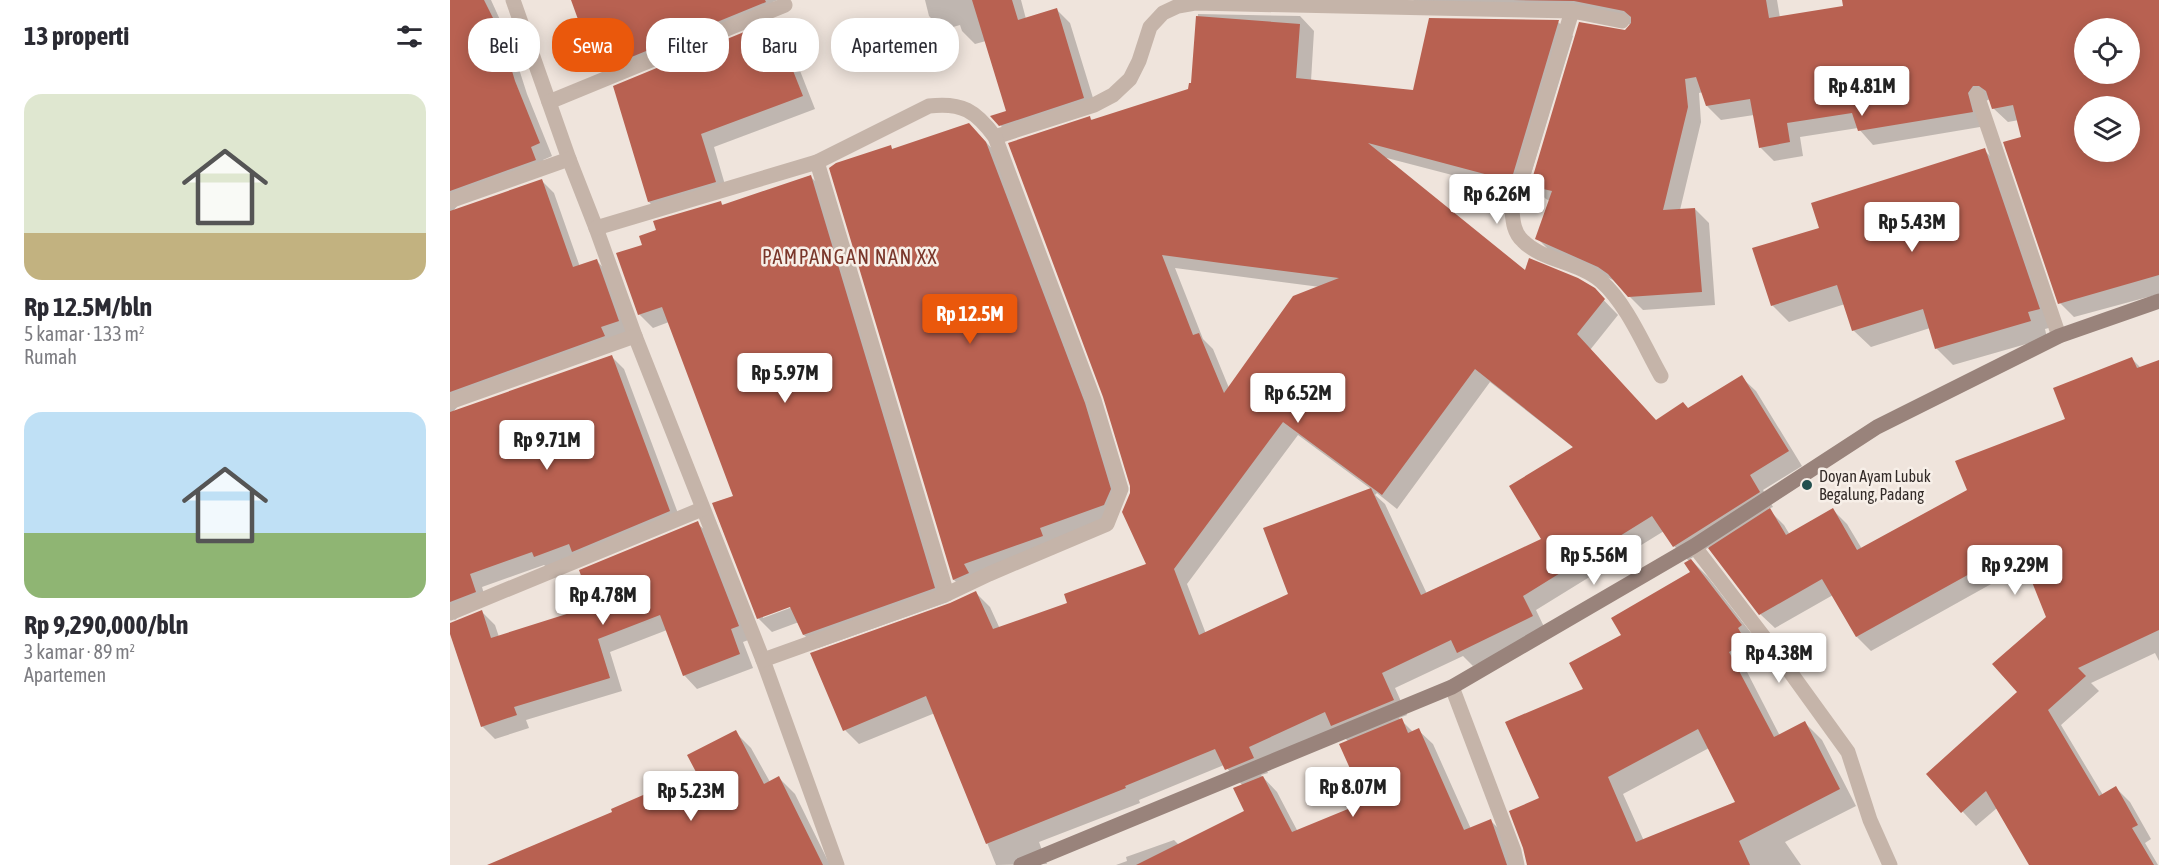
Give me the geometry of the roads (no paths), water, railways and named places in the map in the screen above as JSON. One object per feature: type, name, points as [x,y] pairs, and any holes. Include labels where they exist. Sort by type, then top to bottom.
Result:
[{"type":"main road","points":[[1021,865],[1452,687],[1694,546],[1877,427],[2059,336],[2159,301]]},
{"type":"street","points":[[513,0],[635,336],[763,660],[837,865]]},
{"type":"street","points":[[995,137],[1094,105],[1113,94],[1130,79],[1139,61],[1150,27],[1163,13],[1178,6],[1195,3],[1572,11],[1622,21]]},
{"type":"street","points":[[549,102],[785,5]]},
{"type":"street","points":[[1572,11],[1512,211],[1514,226],[1523,241],[1538,251],[1583,268],[1602,282],[1620,303],[1661,376]]},
{"type":"street","points":[[1977,95],[2059,336]]},
{"type":"street","points":[[596,228],[817,162],[929,106],[946,104],[966,109],[982,120],[995,137],[1094,400],[1121,489],[1107,524],[947,594],[763,660]]},
{"type":"street","points":[[450,201],[569,159]]},
{"type":"street","points":[[817,162],[947,594]]},
{"type":"street","points":[[450,402],[635,336]]},
{"type":"street","points":[[450,613],[702,510]]},
{"type":"street","points":[[1694,546],[1780,658],[1848,752],[1870,820],[1890,865]]},
{"type":"street","points":[[1452,687],[1514,851],[1517,865]]},
{"type":"place","name":"Doyan Ayam Lubuk Begalung, Padang","points":[[1807,485]]},
{"type":"district","name":"PAMPANGAN NAN XX","points":[[850,257]]}]
